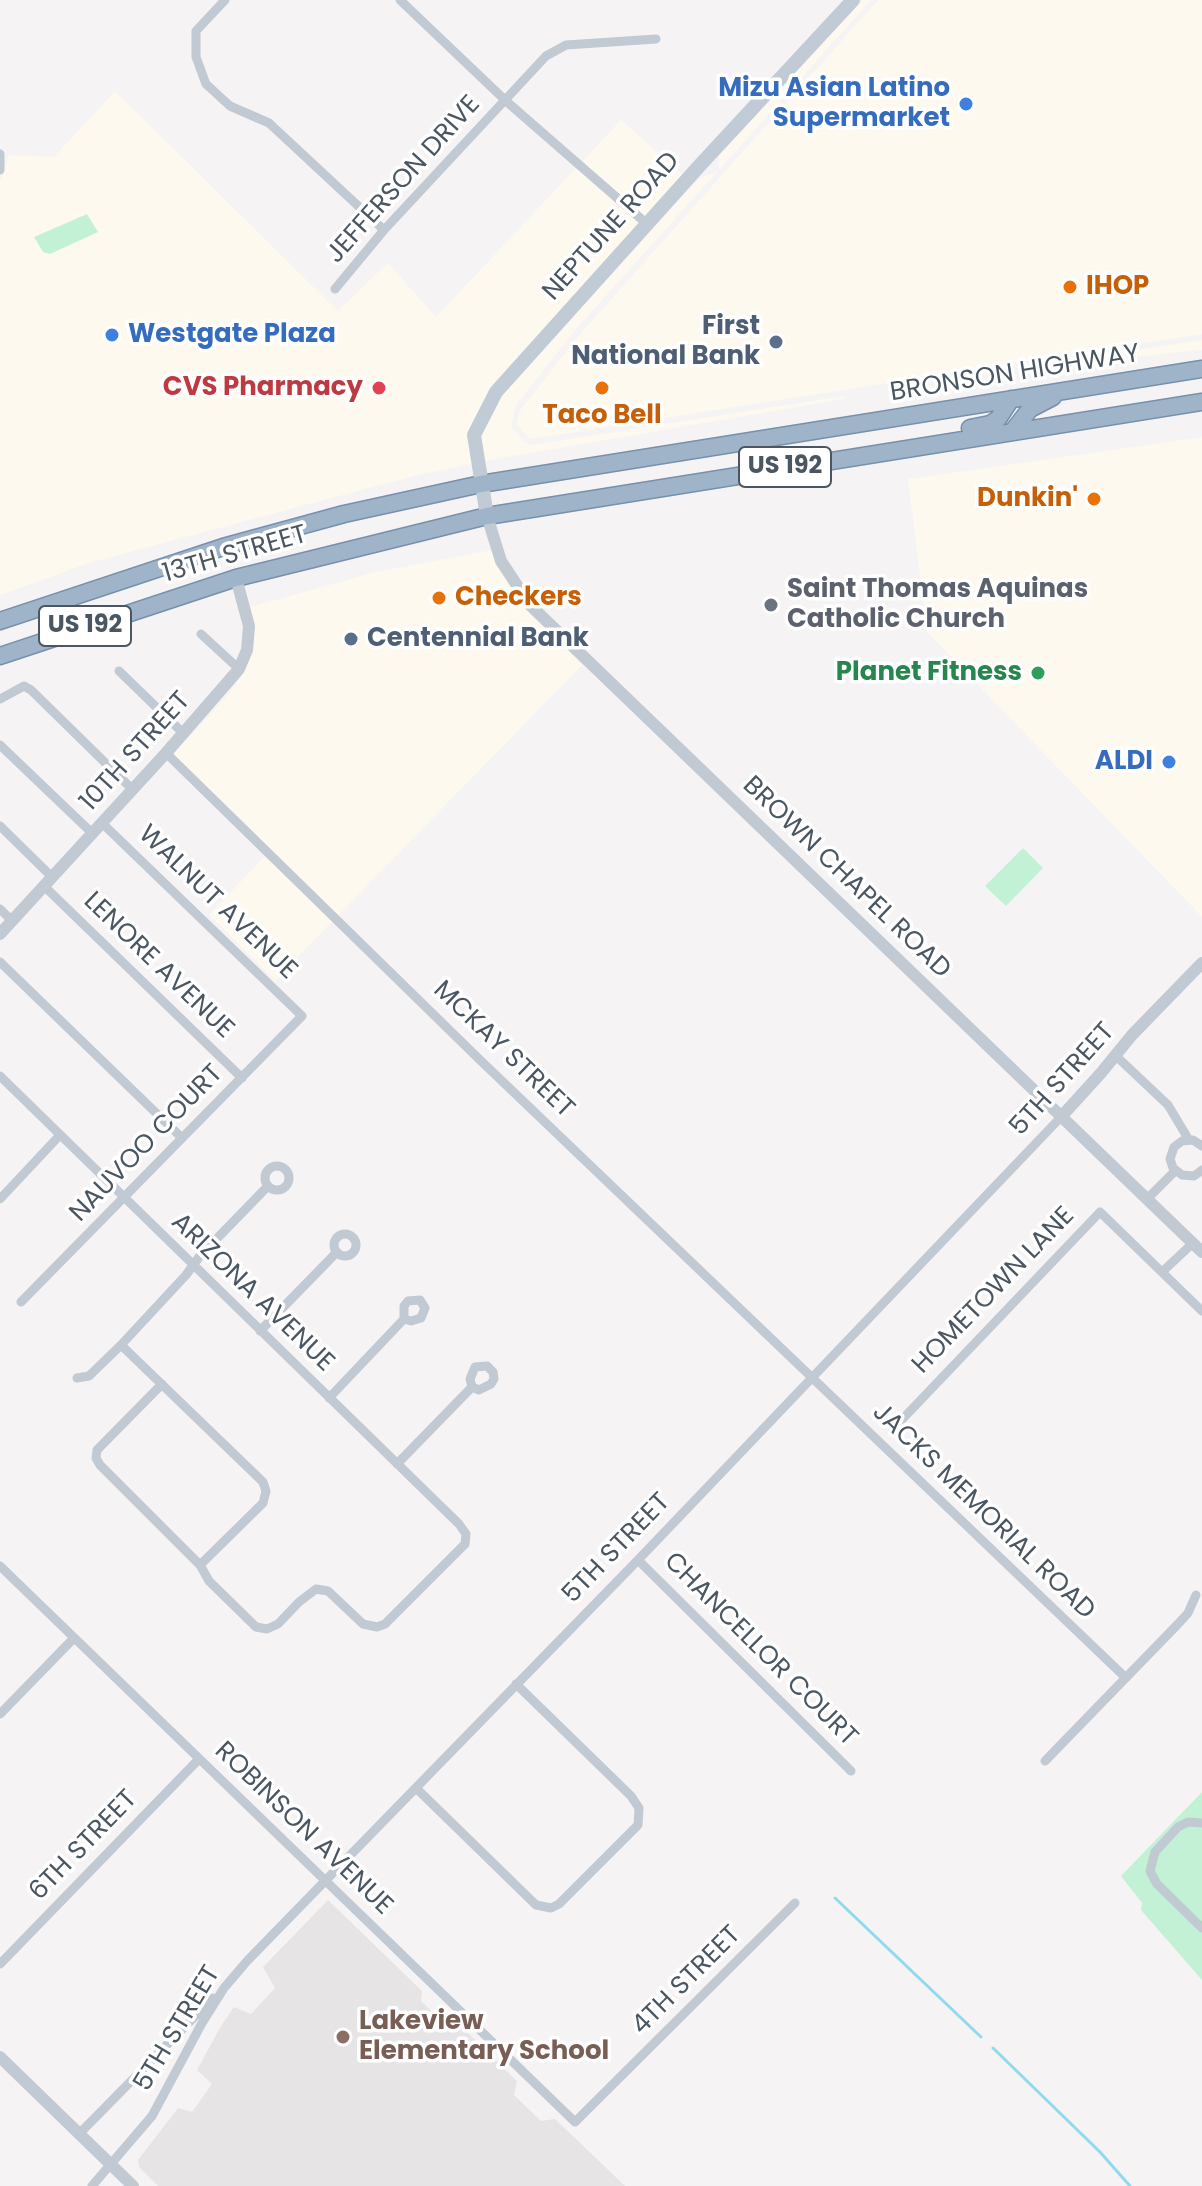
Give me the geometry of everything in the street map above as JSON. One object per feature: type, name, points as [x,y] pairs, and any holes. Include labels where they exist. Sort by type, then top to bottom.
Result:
[{"type":"highway","name":"BRONSON HIGHWAY","points":[[481,484],[1202,369]]},
{"type":"highway","points":[[1013,431],[1030,409],[1069,390]]},
{"type":"highway","points":[[1180,406],[1202,394]]},
{"type":"highway","points":[[901,449],[919,437],[990,424],[1004,413],[1011,399]]},
{"type":"highway","name":"US 192","points":[[487,516],[1202,402]]},
{"type":"highway","name":"13TH STREET","points":[[0,621],[223,547],[344,514],[481,484]]},
{"type":"highway","name":"13TH STREET","points":[[0,656],[236,578],[487,516]]},
{"type":"main road","name":"NEPTUNE ROAD","points":[[487,516],[474,435],[496,392],[853,0]]},
{"type":"street","points":[[225,0],[196,31],[196,57],[206,84],[230,106],[269,123],[384,230]]},
{"type":"street","points":[[400,0],[506,101],[647,224]]},
{"type":"street","name":"JEFFERSON DRIVE","points":[[335,289],[384,230],[546,56],[566,45],[656,39]]},
{"type":"street","points":[[0,170],[1,156]]},
{"type":"street","name":"BROWN CHAPEL ROAD","points":[[487,516],[501,561],[530,605],[1197,1247]]},
{"type":"street","name":"10TH STREET","points":[[0,934],[239,669],[247,650],[249,626],[236,578]]},
{"type":"street","points":[[201,634],[239,669]]},
{"type":"street","points":[[119,671],[183,733]]},
{"type":"street","points":[[0,699],[24,686],[31,690],[132,789]]},
{"type":"street","points":[[0,745],[92,833]]},
{"type":"street","name":"MCKAY STREET","points":[[166,753],[810,1377]]},
{"type":"street","name":"WALNUT AVENUE","points":[[102,823],[302,1016]]},
{"type":"street","name":"LENORE AVENUE","points":[[0,826],[48,881],[242,1078]]},
{"type":"street","points":[[0,909],[12,921]]},
{"type":"street","points":[[0,962],[182,1138]]},
{"type":"street","name":"5TH STREET","points":[[92,2186],[164,2098],[202,2023],[224,1988],[248,1960],[638,1560],[1061,1117],[1202,963]]},
{"type":"street","name":"NAUVOO COURT","points":[[21,1302],[302,1016]]},
{"type":"street","points":[[1115,1055],[1168,1105],[1189,1140],[1202,1146]]},
{"type":"street","name":"ARIZONA AVENUE","points":[[0,1077],[466,1534],[465,1544],[391,1618],[377,1627],[363,1624],[328,1591],[316,1589],[278,1624],[267,1629],[256,1627],[209,1581],[200,1565]]},
{"type":"street","points":[[0,1199],[60,1135]]},
{"type":"street","points":[[1189,1140],[1179,1142],[1172,1149],[1171,1162],[1175,1171],[1188,1176],[1202,1171]]},
{"type":"street","points":[[1147,1199],[1175,1171]]},
{"type":"street","points":[[77,1378],[89,1376],[121,1345],[268,1186]]},
{"type":"street","name":"HOMETOWN LANE","points":[[893,1429],[1100,1212],[1202,1311]]},
{"type":"street","points":[[1162,1272],[1197,1247]]},
{"type":"street","points":[[260,1331],[337,1252]]},
{"type":"street","points":[[329,1398],[404,1319]]},
{"type":"street","points":[[121,1345],[162,1384],[263,1482],[266,1491],[263,1503],[200,1565],[96,1458],[97,1450],[162,1384]]},
{"type":"street","name":"JACKS MEMORIAL ROAD","points":[[810,1377],[1126,1678]]},
{"type":"street","points":[[397,1464],[472,1387]]},
{"type":"street","name":"CHANCELLOR COURT","points":[[638,1560],[851,1771]]},
{"type":"street","name":"ROBINSON AVENUE","points":[[0,1566],[575,2122]]},
{"type":"street","points":[[1045,1761],[1188,1613],[1196,1595]]},
{"type":"street","points":[[0,1714],[74,1638]]},
{"type":"street","points":[[416,1788],[536,1905],[551,1908],[559,1904],[638,1825],[639,1808],[631,1796],[516,1684]]},
{"type":"street","name":"6TH STREET","points":[[0,1964],[199,1759]]},
{"type":"street","points":[[1202,1823],[1188,1822],[1178,1827],[1155,1852],[1150,1871],[1157,1884],[1202,1928]]},
{"type":"street","name":"4TH STREET","points":[[575,2122],[795,1903]]},
{"type":"street","points":[[79,2134],[224,1988]]},
{"type":"street","points":[[0,2057],[133,2186]]},
{"type":"shaded area","points":[[863,0],[871,0],[719,170],[719,156]]},
{"type":"shaded area","points":[[878,0],[1202,0],[1202,334],[530,439],[516,424],[521,409],[581,333]]},
{"type":"shaded area","points":[[115,91],[338,311],[388,263],[436,317],[621,120],[683,175],[493,384],[488,392],[472,464],[414,476],[92,562],[0,595],[0,181],[9,155],[54,157]]},
{"type":"shaded area","points":[[717,172],[576,329],[516,405],[511,426],[531,445],[844,396],[844,399],[484,461],[481,437],[502,396],[699,178]]},
{"type":"shaded area","points":[[1202,340],[1202,350],[1137,357],[1135,350]]},
{"type":"shaded area","points":[[1202,437],[1202,917],[927,632],[908,479]]},
{"type":"shaded area","points":[[492,550],[525,608],[582,665],[275,980],[209,915],[267,854],[168,760],[226,697],[244,672],[253,652],[255,627],[250,607],[376,572]]},
{"type":"shaded area","name":"Lakeview Elementary School","points":[[328,1900],[422,1991],[421,2001],[443,2022],[454,2019],[517,2081],[514,2095],[541,2121],[555,2119],[625,2186],[158,2186],[139,2167],[138,2160],[178,2108],[192,2112],[212,2084],[197,2070],[221,2026],[234,2007],[251,2014],[275,1988],[263,1967]]},
{"type":"green space","points":[[87,214],[98,232],[50,254],[43,252],[34,237]]},
{"type":"green space","points":[[1023,848],[1043,868],[1006,906],[985,886]]},
{"type":"green space","points":[[1202,1792],[1202,1980],[1141,1910],[1142,1903],[1121,1876]]},
{"type":"waterway","points":[[835,1898],[981,2037]]},
{"type":"waterway","points":[[993,2048],[1100,2152],[1130,2186]]},
{"type":"place","name":"Mizu Asian Latino Supermarket","points":[[966,104]]},
{"type":"place","name":"IHOP","points":[[1070,287]]},
{"type":"place","name":"Westgate Plaza","points":[[112,335]]},
{"type":"place","name":"First National Bank","points":[[776,342]]},
{"type":"place","name":"CVS Pharmacy","points":[[379,388]]},
{"type":"place","name":"Taco Bell","points":[[602,388]]},
{"type":"place","name":"Dunkin'","points":[[1094,499]]},
{"type":"place","name":"Checkers","points":[[439,598]]},
{"type":"place","name":"Saint Thomas Aquinas Catholic Church","points":[[771,605]]},
{"type":"place","name":"Centennial Bank","points":[[351,639]]},
{"type":"place","name":"Planet Fitness","points":[[1038,673]]},
{"type":"place","name":"ALDI","points":[[1169,762]]},
{"type":"place","name":"Lakeview Elementary School","points":[[343,2037]]}]
